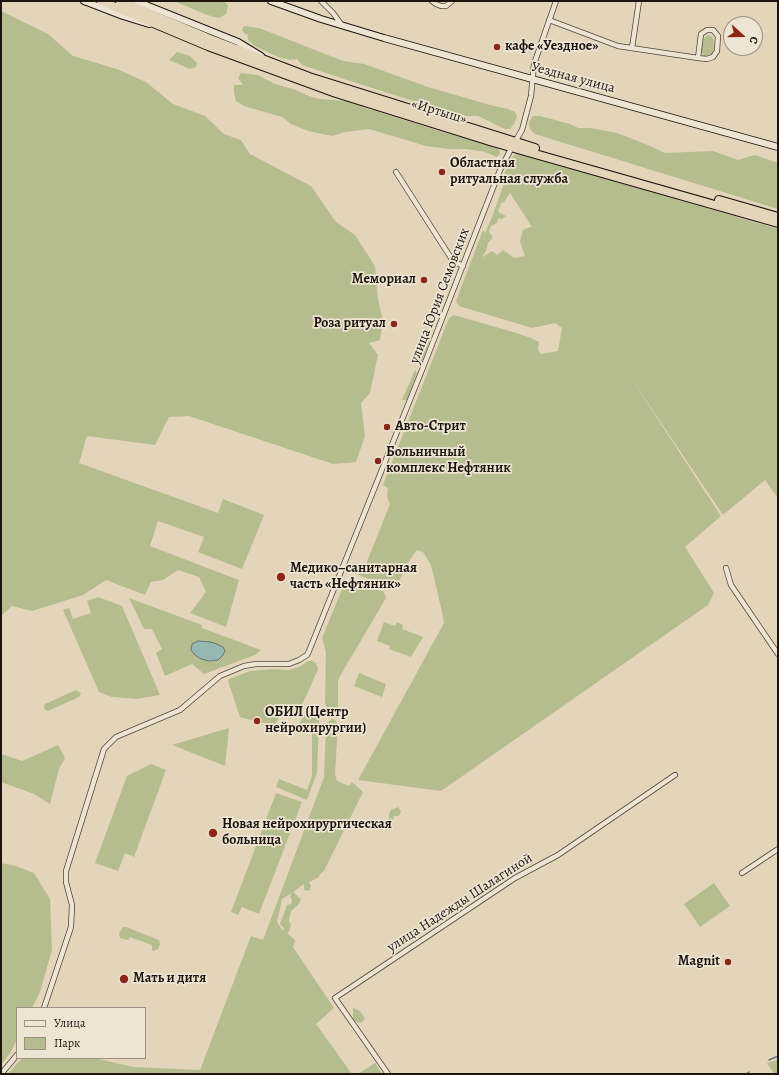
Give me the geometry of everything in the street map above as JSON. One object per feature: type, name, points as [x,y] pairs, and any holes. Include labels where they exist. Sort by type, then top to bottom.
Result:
[{"type":"highway","name":"«Иртыш»","points":[[101,1],[162,27],[307,83],[428,122],[778,216]]},
{"type":"highway","name":"«Иртыш»","points":[[120,1],[210,39],[346,89],[514,144],[778,222]]},
{"type":"street","points":[[84,1],[123,16],[162,27]]},
{"type":"street","points":[[136,1],[238,42],[272,63]]},
{"type":"street","name":"Уездная улица","points":[[271,1],[384,38],[778,147]]},
{"type":"street","points":[[320,1],[333,13],[341,24]]},
{"type":"street","points":[[432,1],[441,6],[446,6],[452,1]]},
{"type":"street","name":"улица Юрия Семовских","points":[[44,1007],[70,927],[72,904],[66,882],[66,871],[104,749],[116,737],[180,710],[220,676],[244,666],[256,664],[289,664],[299,660],[310,651],[500,170],[522,130],[531,96],[534,64],[556,1]]},
{"type":"street","points":[[632,48],[639,1]]},
{"type":"street","points":[[549,20],[608,43],[632,48],[698,58],[710,59],[716,54],[718,36],[713,30],[707,30],[701,34],[698,58]]},
{"type":"street","points":[[396,172],[451,258],[463,266]]},
{"type":"street","points":[[726,568],[731,585],[778,654]]},
{"type":"street","name":"улица Надежды Шалагиной","points":[[388,1074],[335,998],[516,878],[558,855],[674,775]]},
{"type":"street","points":[[742,873],[778,849]]},
{"type":"street","points":[[1,1074],[16,1056]]},
{"type":"green space","points":[[174,1],[224,1],[228,6],[226,14],[219,18],[207,15]]},
{"type":"green space","points":[[1,11],[48,34],[73,56],[117,69],[146,82],[173,104],[205,116],[224,134],[241,140],[250,154],[311,186],[336,222],[355,235],[375,266],[378,299],[383,321],[380,340],[369,343],[378,355],[370,393],[361,403],[365,436],[356,462],[333,464],[189,416],[169,417],[155,445],[87,436],[79,463],[218,513],[223,499],[264,515],[242,569],[198,552],[204,537],[158,521],[150,546],[239,580],[226,627],[190,613],[206,592],[199,577],[178,570],[163,580],[151,582],[145,595],[106,580],[83,595],[32,611],[12,606],[1,616]]},
{"type":"green space","points":[[244,26],[259,28],[343,61],[364,64],[428,87],[508,109],[515,112],[517,116],[510,129],[505,129],[478,116],[465,116],[442,110],[344,79],[302,65],[297,59],[290,60],[278,57],[255,46],[248,40],[248,35],[242,30]]},
{"type":"green space","points":[[708,35],[712,37],[714,41],[713,52],[710,57],[705,57],[701,51],[703,39]]},
{"type":"green space","points":[[177,52],[190,56],[197,63],[196,67],[190,69],[169,60]]},
{"type":"green space","points":[[241,73],[258,75],[275,84],[320,99],[348,101],[368,109],[498,148],[500,152],[497,157],[485,152],[466,149],[449,149],[426,146],[369,129],[346,132],[332,136],[308,131],[291,124],[282,117],[244,106],[236,101],[234,85],[243,85],[238,78]]},
{"type":"green space","points":[[533,116],[540,116],[570,124],[578,128],[590,128],[617,133],[665,153],[713,151],[738,160],[755,155],[778,163],[778,209],[535,134],[530,129],[529,122]]},
{"type":"green space","points":[[518,153],[778,229],[778,498],[765,480],[723,515],[629,375],[721,516],[685,547],[714,593],[708,605],[441,791],[358,780],[444,623],[431,565],[423,552],[417,550],[409,561],[399,581],[391,587],[353,573],[351,568],[352,566],[364,569],[390,504],[387,497],[388,488],[383,485],[449,318],[454,315],[531,338],[539,342],[538,350],[541,354],[558,351],[562,328],[555,323],[532,328],[459,306],[456,301],[483,230],[485,233],[492,217],[504,184],[502,181],[508,164],[514,155]],"holes":[[[510,193],[532,227],[523,230],[520,241],[525,256],[514,258],[503,250],[497,255],[492,251],[483,257],[488,243],[492,239],[489,232],[491,226],[497,223],[498,218],[502,219],[506,216],[498,212],[501,203],[504,202]]]},
{"type":"green space","points":[[427,341],[429,342],[422,361],[418,363]]},
{"type":"green space","points":[[415,370],[417,373],[407,400],[402,400]]},
{"type":"green space","points":[[351,580],[384,592],[386,598],[338,680],[338,707],[337,711],[331,711],[327,708],[325,703],[326,652],[322,638],[345,582]]},
{"type":"green space","points":[[98,597],[122,606],[160,695],[137,699],[112,697],[99,692],[63,610],[69,608],[73,619],[91,613],[87,601]]},
{"type":"green space","points":[[129,598],[202,625],[202,628],[261,650],[255,655],[204,674],[192,664],[165,676],[156,653],[162,649],[152,629],[144,629]]},
{"type":"green space","points":[[384,622],[395,626],[397,622],[403,625],[402,629],[423,637],[411,657],[389,649],[390,646],[377,641]]},
{"type":"green space","points":[[308,661],[316,663],[318,669],[299,711],[293,713],[282,709],[275,726],[255,719],[254,721],[240,717],[228,681],[229,679],[250,671],[274,669],[289,670],[301,666]]},
{"type":"green space","points":[[359,673],[386,684],[382,697],[354,686]]},
{"type":"green space","points":[[76,690],[81,693],[79,697],[48,711],[44,709],[45,704]]},
{"type":"green space","points":[[310,712],[318,716],[319,721],[317,773],[307,800],[276,787],[279,779],[307,790],[312,776],[312,729],[299,724],[304,715]]},
{"type":"green space","points":[[332,719],[335,720],[338,725],[335,774],[337,781],[349,786],[352,782],[363,792],[324,871],[319,877],[309,882],[311,886],[309,891],[304,890],[304,884],[293,892],[301,899],[299,904],[291,911],[289,921],[291,925],[288,934],[295,940],[293,947],[334,1008],[316,1024],[352,1074],[8,1074],[21,1059],[99,1059],[133,1067],[200,1070],[251,936],[263,940],[324,777],[327,723]],"holes":[[[292,893],[290,896],[292,900],[291,904],[287,905],[280,924],[284,928],[283,931],[277,922],[282,899]]]},
{"type":"green space","points":[[229,728],[225,766],[172,745]]},
{"type":"green space","points":[[58,745],[65,758],[59,769],[50,804],[34,794],[1,782],[1,754],[22,761]]},
{"type":"green space","points":[[151,764],[166,770],[134,857],[125,853],[118,871],[95,863],[127,776]]},
{"type":"green space","points":[[276,793],[302,802],[259,914],[242,907],[238,915],[231,912]]},
{"type":"green space","points":[[398,807],[401,811],[399,816],[394,816],[393,821],[389,825],[385,823],[389,819],[391,810]]},
{"type":"green space","points":[[1,863],[16,866],[34,873],[50,899],[52,950],[40,992],[32,1007],[16,1007],[16,1041],[11,1052],[1,1065]]},
{"type":"green space","points":[[714,883],[730,906],[700,927],[684,904]]},
{"type":"green space","points":[[123,927],[159,940],[160,944],[158,949],[154,951],[152,950],[152,945],[130,937],[128,940],[120,938],[119,934]]},
{"type":"green space","points":[[353,1008],[360,1011],[365,1019],[361,1023],[353,1019]]},
{"type":"green space","points":[[778,1060],[778,1073],[774,1074],[767,1063]]},
{"type":"green space","points":[[375,1063],[382,1074],[358,1074]]},
{"type":"water","points":[[198,641],[217,644],[223,647],[225,651],[218,660],[209,661],[201,659],[191,650],[192,644]]},
{"type":"waterway","points":[[769,1060],[778,1056]]},
{"type":"place","name":"кафе «Уездное»","points":[[497,47]]},
{"type":"place","name":"Областная ритуальная служба","points":[[442,172]]},
{"type":"place","name":"Мемориал","points":[[424,280]]},
{"type":"place","name":"Роза ритуал","points":[[394,324]]},
{"type":"place","name":"Авто-Стрит","points":[[387,427]]},
{"type":"place","name":"Больничный комплекс Нефтяник","points":[[378,461]]},
{"type":"place","name":"Медико–санитарная часть «Нефтяник»","points":[[281,577]]},
{"type":"place","name":"ОБИЛ (Центр нейрохирургии)","points":[[257,721]]},
{"type":"place","name":"Новая нейрохирургическая больница","points":[[213,833]]},
{"type":"place","name":"Magnit","points":[[728,962]]},
{"type":"place","name":"Мать и дитя","points":[[124,979]]}]
